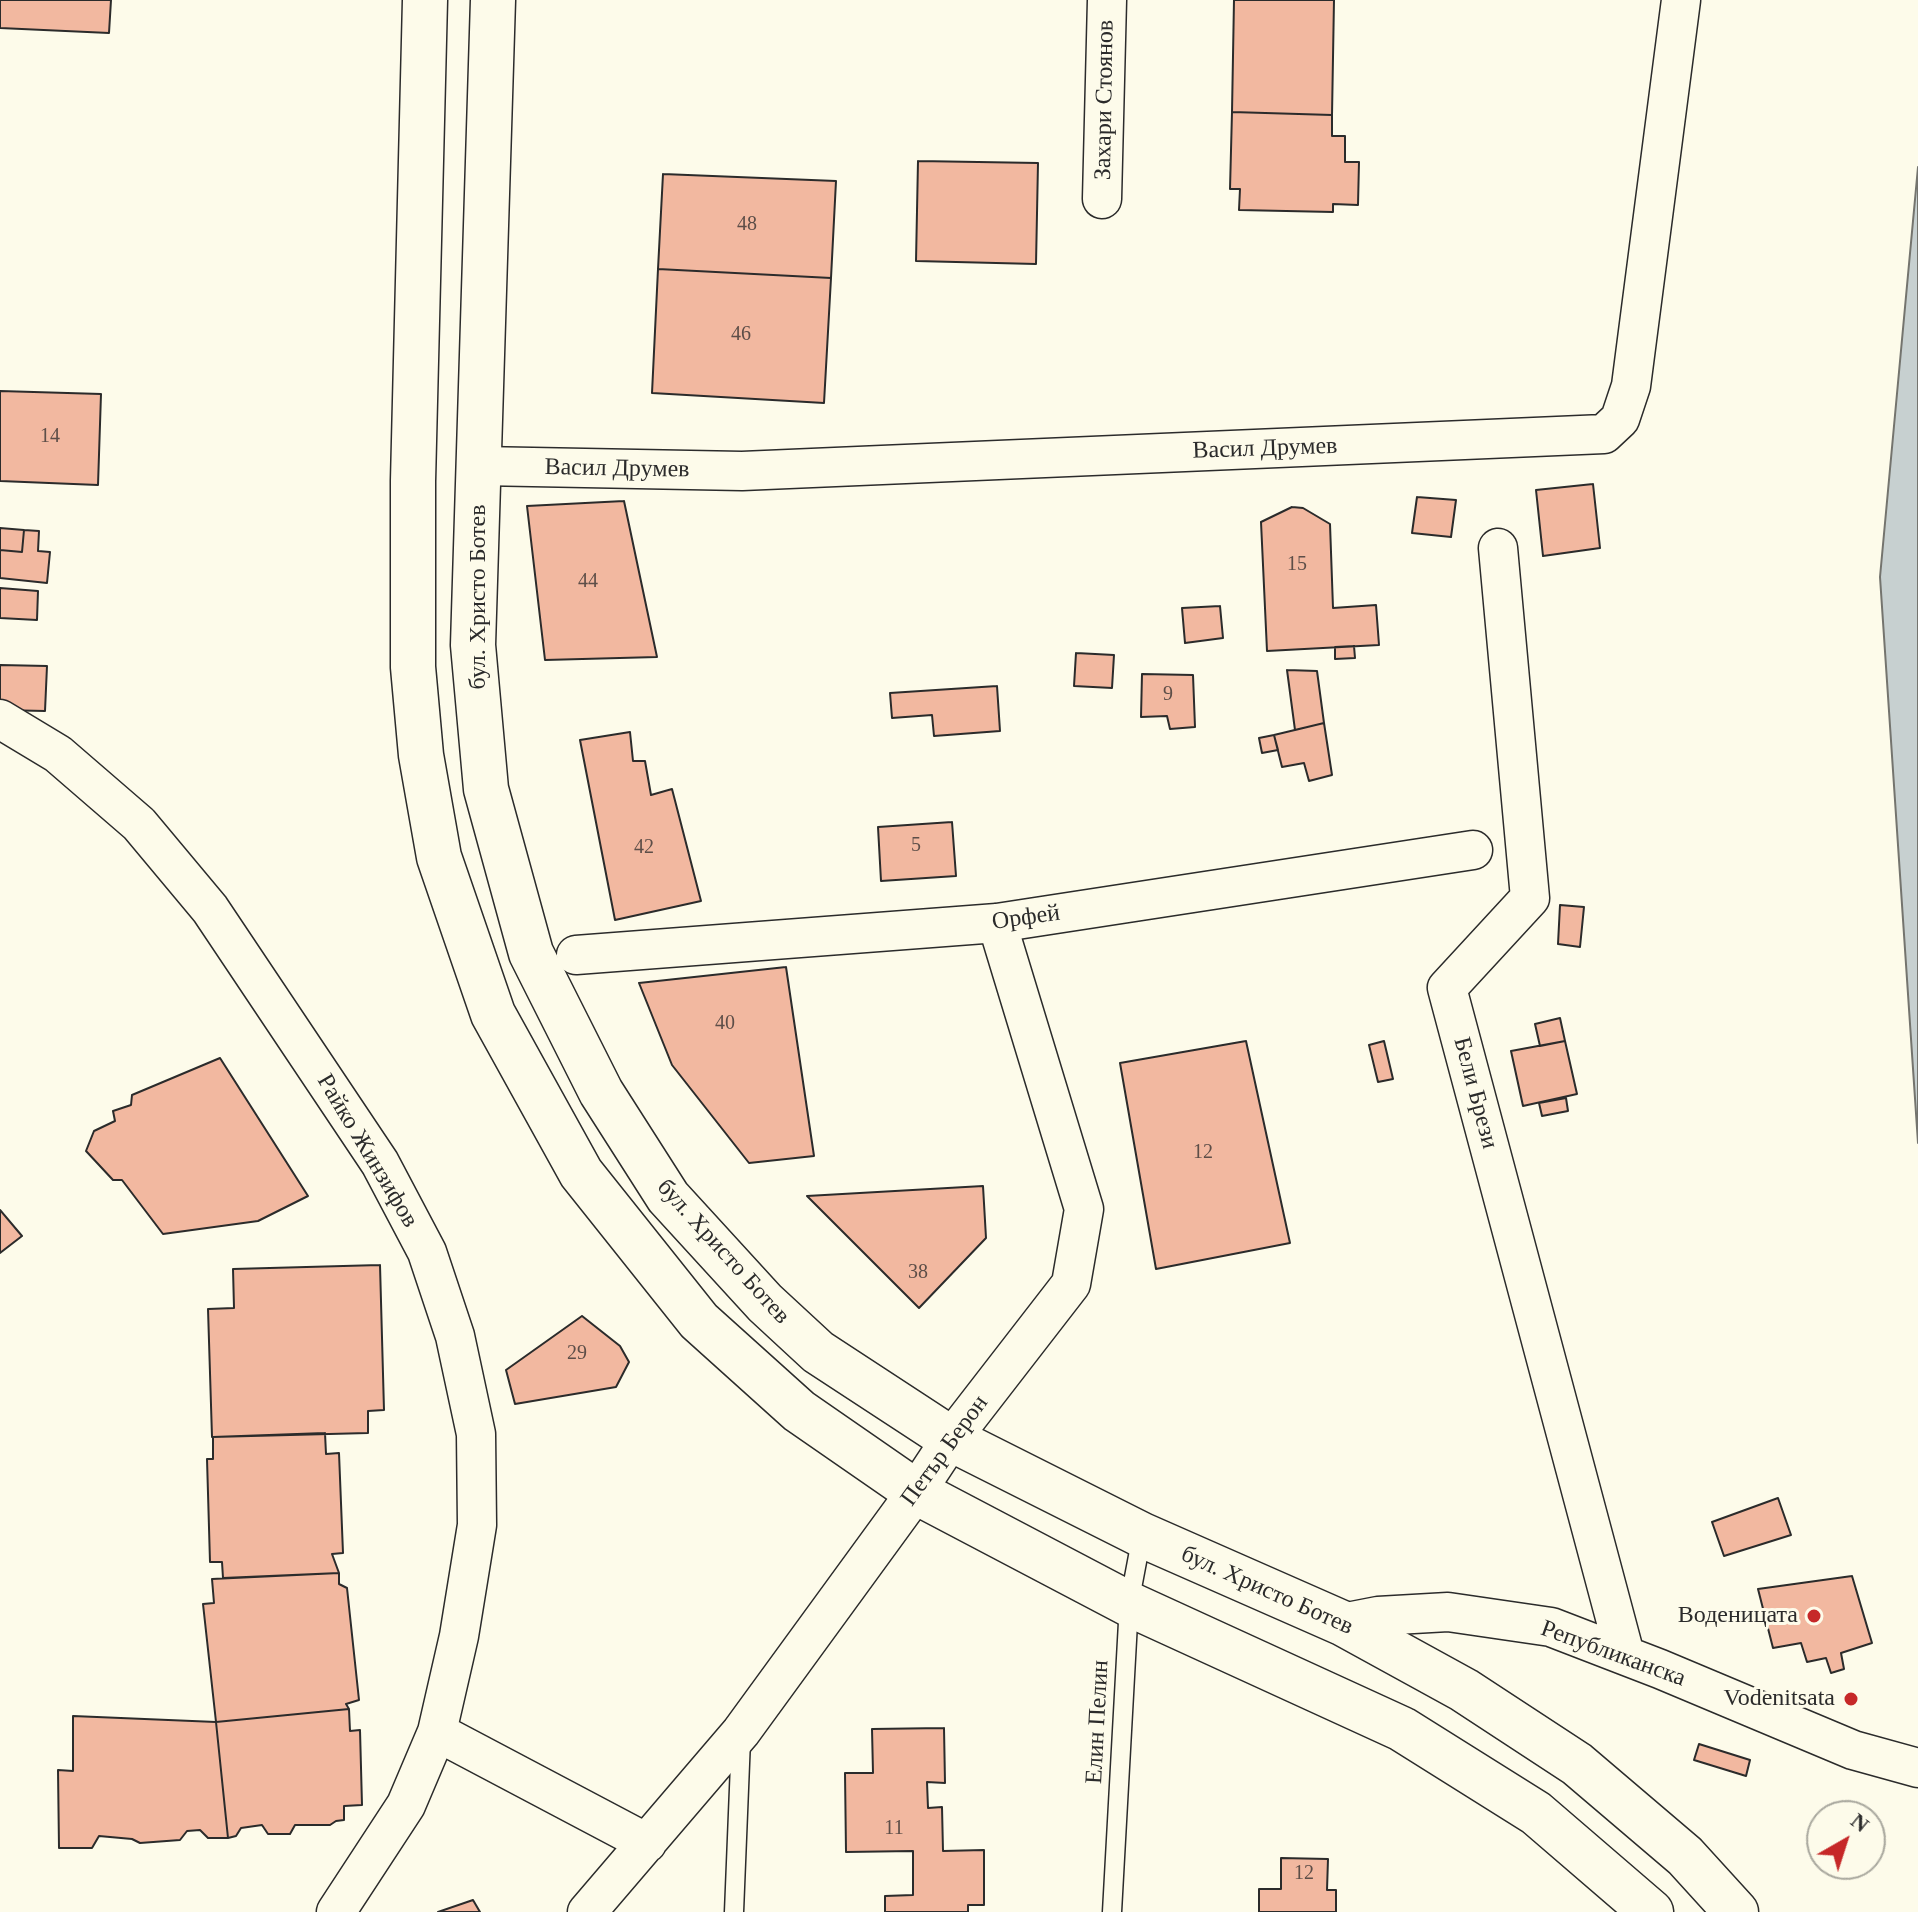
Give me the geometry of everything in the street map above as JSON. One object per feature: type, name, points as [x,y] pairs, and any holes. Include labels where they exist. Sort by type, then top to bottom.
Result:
[{"type":"main road","points":[[425,0],[413,481],[413,667],[421,755],[439,857],[493,1014],[581,1173],[699,1321],[799,1411],[916,1492],[1129,1604],[1402,1729],[1536,1813],[1651,1912]]},
{"type":"main road","name":"бул. Христо Ботев","points":[[493,0],[473,645],[486,789],[531,953],[601,1092],[668,1197],[765,1303],[818,1352],[951,1439],[1142,1535],[1342,1623],[1464,1690],[1577,1764],[1685,1856],[1736,1912]]},
{"type":"street","name":"Захари Стоянов","points":[[1102,199],[1107,0]]},
{"type":"street","name":"Васил Друмев","points":[[480,466],[742,471],[1604,434],[1620,419],[1631,386],[1681,0]]},
{"type":"street","name":"Бели Брези","points":[[1498,548],[1530,898],[1447,988],[1625,1655]]},
{"type":"street","name":"Райко Жинзифов","points":[[0,719],[58,754],[139,824],[210,909],[380,1163],[427,1252],[455,1336],[476,1434],[477,1525],[459,1636],[437,1732],[406,1805],[336,1912]]},
{"type":"street","name":"Орфей","points":[[576,955],[997,923],[1473,850]]},
{"type":"street","name":"Петър Берон","points":[[587,1912],[741,1732],[916,1492],[951,1439],[1071,1284],[1084,1209],[997,923]]},
{"type":"street","name":"Републиканска","points":[[1342,1623],[1378,1616],[1448,1612],[1551,1627],[1853,1750],[1918,1768]]},
{"type":"street","points":[[437,1732],[647,1843]]},
{"type":"lane","name":"Елин Пелин","points":[[1112,1912],[1129,1604],[1142,1535]]},
{"type":"lane","points":[[734,1912],[741,1732]]},
{"type":"shaded area","points":[[1918,167],[1918,1143],[1880,577]]},
{"type":"building","points":[[0,0],[111,0],[109,33],[0,28]]},
{"type":"building","points":[[1234,0],[1334,0],[1332,115],[1232,112]]},
{"type":"building","points":[[1232,112],[1332,115],[1332,136],[1345,136],[1345,162],[1359,162],[1358,205],[1333,204],[1333,212],[1239,210],[1240,189],[1230,189]]},
{"type":"building","points":[[918,161],[1038,163],[1036,264],[916,261]]},
{"type":"building","points":[[663,174],[836,181],[831,278],[658,269]]},
{"type":"building","points":[[658,269],[831,278],[824,403],[652,393]]},
{"type":"building","points":[[0,391],[101,394],[98,485],[0,481]]},
{"type":"building","points":[[1593,484],[1600,548],[1543,556],[1536,490]]},
{"type":"building","points":[[1417,497],[1456,500],[1451,537],[1412,533]]},
{"type":"building","points":[[624,501],[657,657],[545,660],[527,506]]},
{"type":"building","points":[[1292,507],[1303,508],[1330,524],[1333,608],[1376,605],[1379,645],[1267,651],[1261,522]]},
{"type":"building","points":[[0,528],[24,530],[22,552],[0,550]]},
{"type":"building","points":[[24,530],[39,531],[38,551],[50,552],[47,583],[0,578],[0,550],[22,552]]},
{"type":"building","points":[[0,588],[38,591],[37,620],[0,618]]},
{"type":"building","points":[[1220,606],[1223,638],[1185,643],[1182,608]]},
{"type":"building","points":[[1354,646],[1355,658],[1335,659],[1335,647]]},
{"type":"building","points":[[1076,653],[1114,655],[1112,688],[1074,686]]},
{"type":"building","points":[[0,665],[47,666],[45,711],[0,710]]},
{"type":"building","points":[[1287,670],[1317,671],[1324,723],[1295,730]]},
{"type":"building","points":[[1142,674],[1193,675],[1195,727],[1170,729],[1167,716],[1141,717]]},
{"type":"building","points":[[997,686],[1000,731],[934,736],[932,715],[892,718],[890,693]]},
{"type":"building","points":[[1324,723],[1332,775],[1309,781],[1304,763],[1282,767],[1274,735]]},
{"type":"building","points":[[630,732],[633,761],[645,761],[651,795],[672,789],[701,901],[615,920],[580,740]]},
{"type":"building","points":[[1274,735],[1278,750],[1262,753],[1259,738]]},
{"type":"building","points":[[952,822],[956,876],[881,881],[878,827]]},
{"type":"building","points":[[1560,905],[1584,907],[1580,947],[1558,944]]},
{"type":"building","points":[[786,967],[814,1156],[749,1163],[672,1065],[639,983]]},
{"type":"building","points":[[1560,1018],[1565,1041],[1540,1046],[1535,1024]]},
{"type":"building","points":[[1246,1041],[1290,1243],[1156,1269],[1120,1063]]},
{"type":"building","points":[[1384,1041],[1393,1079],[1378,1082],[1369,1045]]},
{"type":"building","points":[[1565,1041],[1577,1094],[1523,1106],[1511,1051]]},
{"type":"building","points":[[220,1058],[308,1196],[258,1221],[163,1234],[122,1180],[113,1180],[86,1151],[94,1131],[115,1121],[113,1111],[131,1105],[132,1095]]},
{"type":"building","points":[[1566,1098],[1568,1111],[1542,1116],[1539,1103]]},
{"type":"building","points":[[983,1186],[986,1238],[919,1308],[807,1196]]},
{"type":"building","points":[[0,1210],[22,1236],[0,1253]]},
{"type":"building","points":[[380,1265],[384,1410],[368,1411],[368,1433],[212,1437],[208,1309],[234,1308],[233,1269]]},
{"type":"building","points":[[582,1316],[620,1346],[629,1362],[616,1387],[515,1404],[506,1370]]},
{"type":"building","points":[[325,1433],[326,1454],[339,1453],[343,1553],[332,1554],[339,1573],[223,1578],[222,1562],[210,1562],[207,1459],[213,1459],[213,1437]]},
{"type":"building","points":[[1778,1498],[1791,1535],[1724,1556],[1712,1522]]},
{"type":"building","points":[[339,1573],[339,1584],[347,1588],[359,1700],[346,1704],[349,1709],[216,1722],[203,1604],[214,1603],[212,1579]]},
{"type":"building","name":"Воденицата","points":[[1852,1576],[1872,1643],[1841,1653],[1844,1669],[1831,1673],[1826,1658],[1807,1662],[1801,1643],[1773,1648],[1758,1589]]},
{"type":"building","points":[[349,1709],[350,1731],[360,1730],[362,1805],[344,1806],[344,1820],[330,1825],[295,1825],[290,1834],[268,1834],[262,1825],[241,1828],[236,1836],[228,1838],[216,1722]]},
{"type":"building","points":[[73,1716],[216,1722],[228,1838],[208,1838],[200,1830],[187,1831],[180,1840],[140,1843],[132,1839],[99,1836],[92,1848],[59,1848],[58,1770],[73,1771]]},
{"type":"building","points":[[944,1728],[945,1783],[927,1782],[928,1808],[942,1807],[943,1851],[984,1850],[984,1905],[968,1905],[968,1912],[885,1912],[885,1896],[913,1895],[913,1851],[846,1852],[845,1773],[873,1773],[872,1729]]},
{"type":"building","points":[[1699,1744],[1750,1760],[1746,1776],[1694,1760]]},
{"type":"building","points":[[1281,1858],[1328,1859],[1327,1890],[1336,1890],[1336,1912],[1259,1912],[1259,1889],[1281,1889]]},
{"type":"building","points":[[473,1900],[480,1912],[438,1912]]},
{"type":"place","name":"Воденицата","points":[[1814,1616]]},
{"type":"place","name":"Vodenitsata","points":[[1851,1699]]}]
